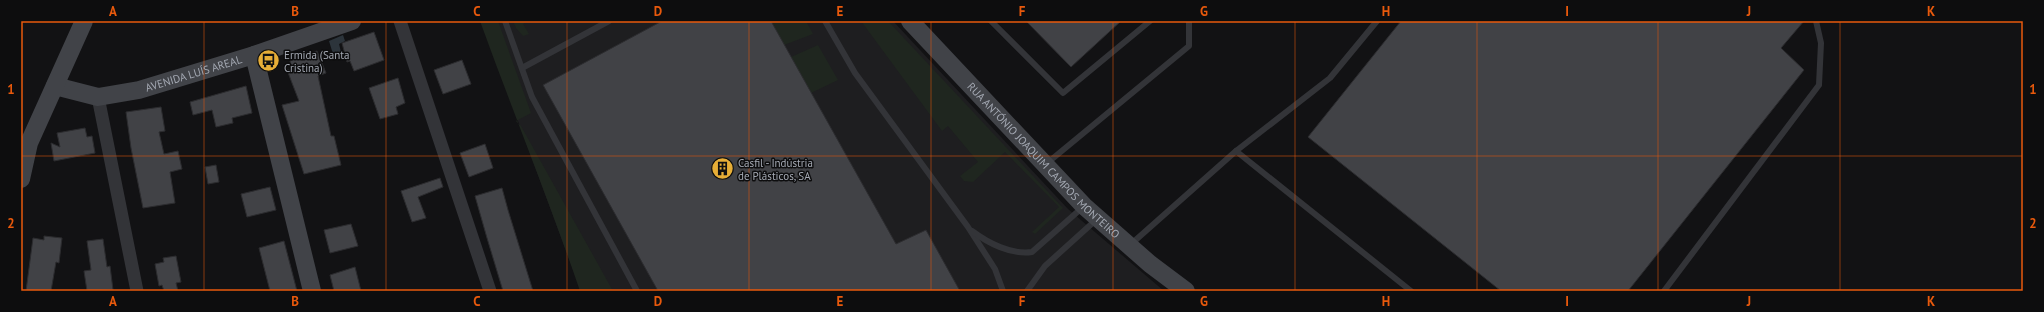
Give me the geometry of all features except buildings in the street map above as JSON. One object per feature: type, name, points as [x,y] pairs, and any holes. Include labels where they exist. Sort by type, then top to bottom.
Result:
[{"type":"street","points":[[21,179],[25,144],[56,86],[84,21]]},
{"type":"street","name":"AVENIDA LUÍS AREAL","points":[[56,86],[98,97],[139,90],[254,55],[352,21]]},
{"type":"street","points":[[400,21],[490,291]]},
{"type":"street","name":"RUA ANTÓNIO JOAQUIM CAMPOS MONTEIRO","points":[[910,21],[1097,219],[1186,291]]},
{"type":"street","points":[[254,55],[312,291]]},
{"type":"street","points":[[98,97],[137,291]]},
{"type":"lane","points":[[505,21],[532,97],[637,291]]},
{"type":"lane","points":[[522,68],[609,21]]},
{"type":"lane","points":[[825,21],[855,73],[968,228],[995,269],[1003,291]]},
{"type":"lane","points":[[991,21],[1063,93],[1150,21]]},
{"type":"lane","points":[[1045,165],[1189,46],[1189,21]]},
{"type":"lane","points":[[1129,246],[1236,151],[1330,78],[1377,21]]},
{"type":"lane","points":[[1664,291],[1820,85],[1821,43],[1816,21]]},
{"type":"lane","points":[[1236,151],[1411,291]]},
{"type":"lane","points":[[968,228],[985,239],[1006,249],[1023,253],[1032,252],[1084,206]]},
{"type":"lane","points":[[1027,291],[1045,266],[1097,219]]},
{"type":"shaded area","points":[[480,21],[498,21],[531,113],[517,120],[492,55]]},
{"type":"shaded area","points":[[481,21],[893,21],[1068,209],[1164,291],[581,291]]},
{"type":"shaded area","points":[[513,21],[528,21],[523,24],[529,34],[523,36],[516,28]]},
{"type":"shaded area","points":[[771,21],[806,21],[813,34],[784,45]]},
{"type":"shaded area","points":[[861,21],[888,21],[1063,208],[1035,234],[1032,232],[1059,207],[1005,152],[973,182],[964,181],[960,176],[978,162],[948,126],[942,131]]},
{"type":"shaded area","points":[[343,35],[345,41],[339,44],[341,52],[333,54],[329,41]]},
{"type":"shaded area","points":[[818,45],[838,80],[811,93],[791,57]]},
{"type":"shaded area","points":[[518,123],[521,126],[613,291],[580,291]]},
{"type":"place","name":"Ermida (Santa Cristina)","points":[[268,61]]},
{"type":"place","name":"Casfil - Indústria de Plásticos, SA","points":[[722,169]]}]
